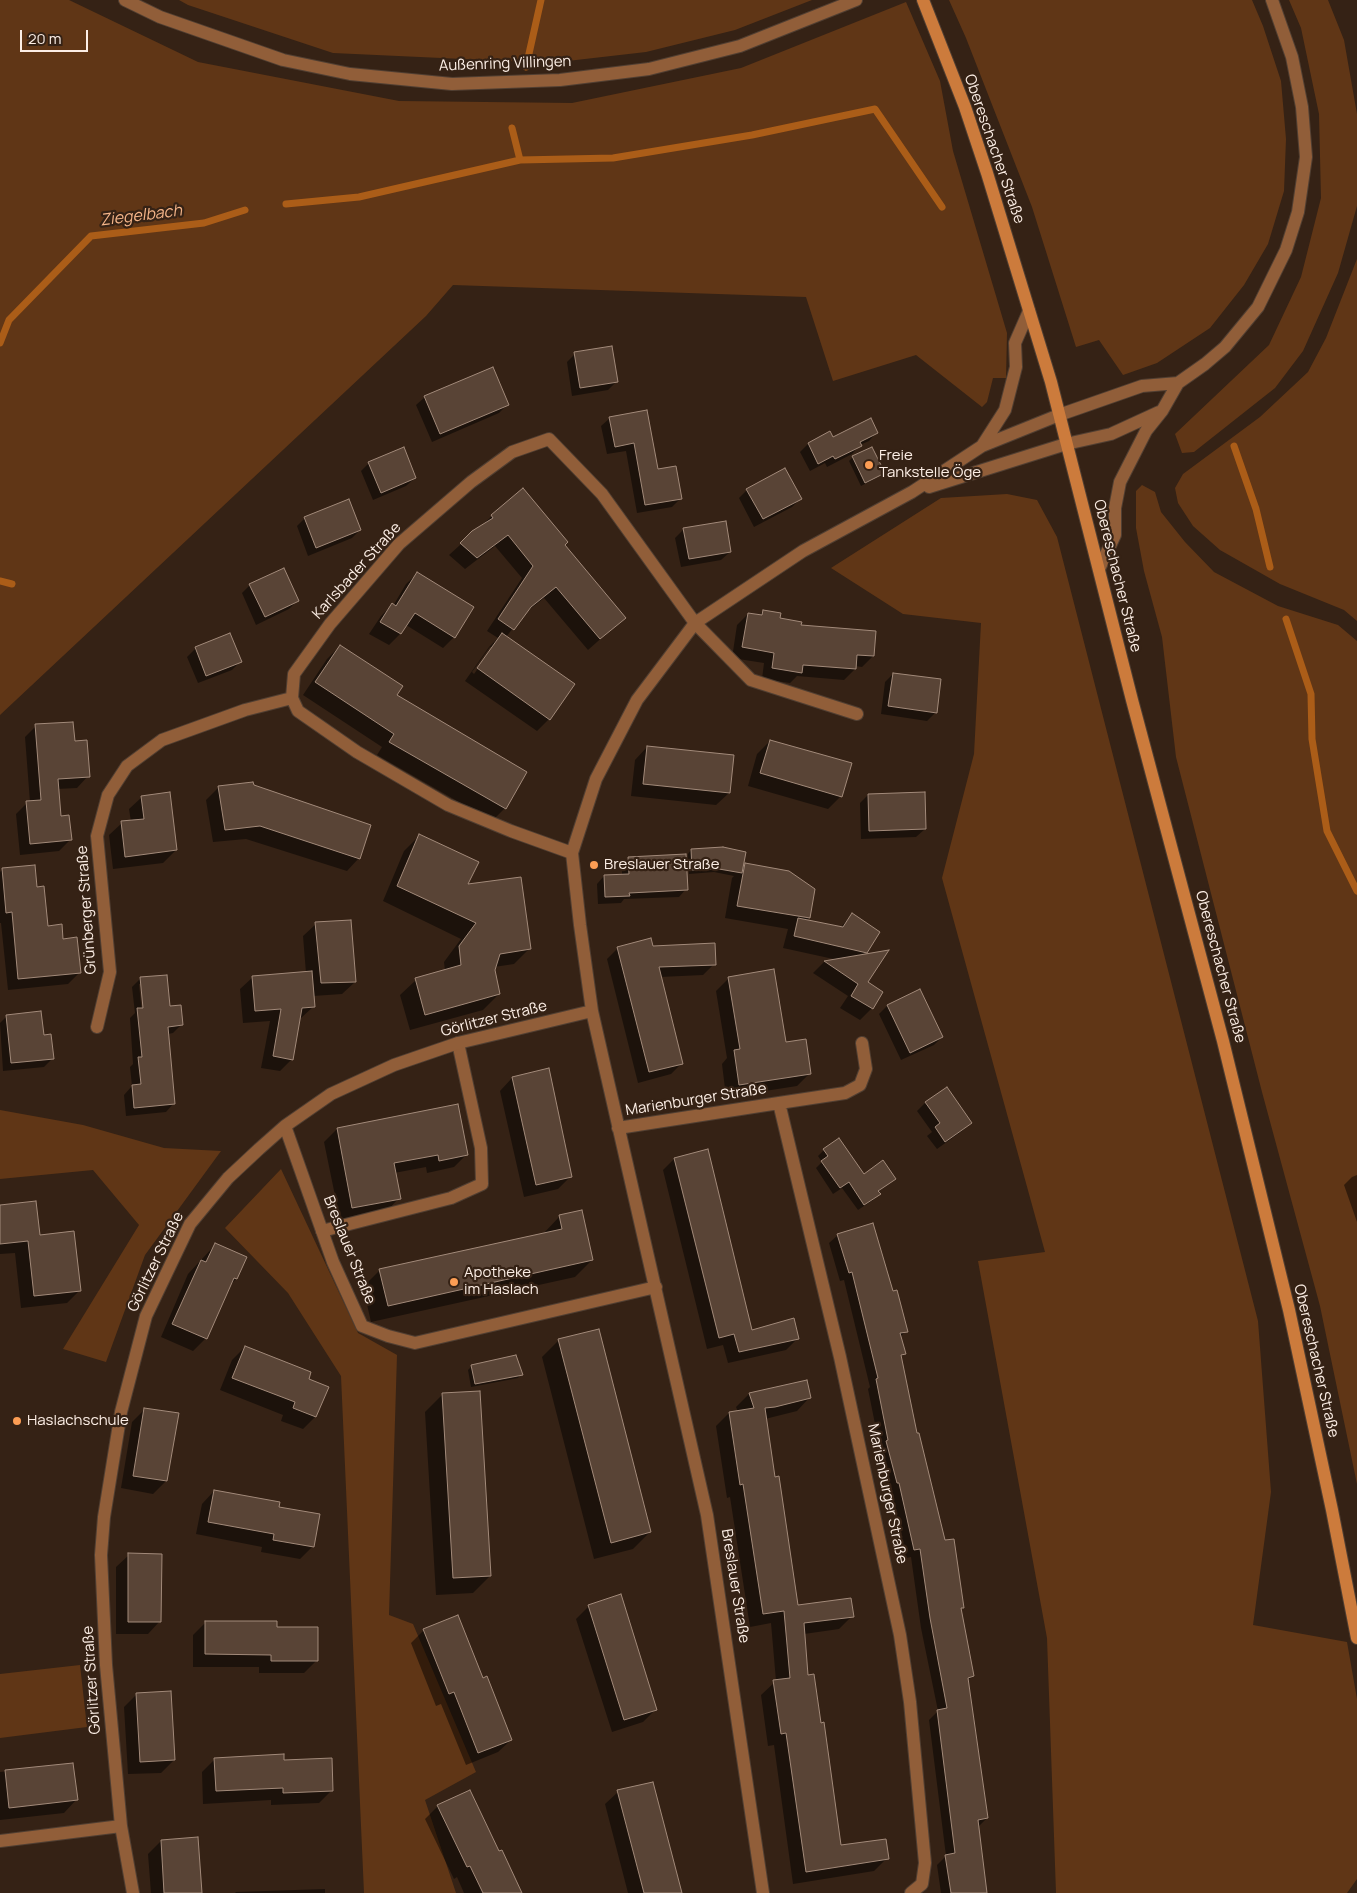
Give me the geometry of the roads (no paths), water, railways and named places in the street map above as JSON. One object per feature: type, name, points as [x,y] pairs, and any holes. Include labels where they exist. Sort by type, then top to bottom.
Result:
[{"type":"main road","name":"Obereschacher Straße","points":[[923,0],[987,173],[1059,415],[1132,700],[1223,1041],[1289,1310],[1332,1510],[1357,1638]]},
{"type":"street","name":"Außenring Villingen","points":[[125,0],[160,17],[283,60],[350,74],[452,84],[560,80],[648,69],[740,46],[854,1]]},
{"type":"street","points":[[1099,569],[1115,535],[1114,508],[1120,482],[1146,431],[1162,412],[1178,383],[1225,347],[1258,307],[1286,250],[1298,212],[1306,156],[1302,107],[1292,57],[1272,0]]},
{"type":"street","points":[[982,446],[1005,410],[1016,367],[1015,343],[1029,311]]},
{"type":"street","name":"Breslauer Straße","points":[[764,1893],[707,1515],[592,1011],[572,853],[596,779],[637,700],[695,623],[803,552],[912,492],[982,446],[1059,415],[1142,386],[1178,383]]},
{"type":"street","name":"Breslauer Straße","points":[[912,492],[1066,444],[1111,434],[1162,412]]},
{"type":"street","name":"Karlsbader Straße","points":[[292,698],[294,674],[330,624],[400,544],[471,482],[512,452],[549,440],[602,494],[695,623]]},
{"type":"street","points":[[695,623],[751,680],[856,714]]},
{"type":"street","points":[[292,698],[298,711],[357,752],[448,806],[572,853]]},
{"type":"street","name":"Grünberger Straße","points":[[97,1026],[110,972],[97,836],[108,796],[127,766],[162,740],[245,710],[292,698]]},
{"type":"street","name":"Görlitzer Straße","points":[[133,1893],[121,1826],[106,1665],[101,1554],[104,1517],[121,1412],[146,1316],[190,1224],[228,1178],[285,1126],[331,1094],[394,1065],[458,1043],[592,1011]]},
{"type":"street","name":"Marienburger Straße","points":[[618,1128],[845,1093],[860,1085],[866,1069],[862,1042]]},
{"type":"street","points":[[322,1230],[451,1198],[482,1184],[481,1148],[458,1043]]},
{"type":"street","name":"Marienburger Straße","points":[[779,1103],[840,1356],[900,1635],[910,1702],[925,1863],[922,1884],[911,1893]]},
{"type":"street","name":"Breslauer Straße","points":[[285,1126],[333,1262],[362,1326],[388,1336],[415,1343],[656,1287]]},
{"type":"street","points":[[0,1841],[121,1826]]},
{"type":"waterway","name":"Ziegelbach","points":[[526,67],[541,0]]},
{"type":"waterway","points":[[286,204],[359,197],[520,160],[613,158],[752,135],[875,109],[942,207]]},
{"type":"waterway","name":"Ziegelbach","points":[[512,128],[520,160]]},
{"type":"waterway","name":"Ziegelbach","points":[[0,343],[9,320],[91,236],[204,223],[245,210]]},
{"type":"waterway","points":[[1234,446],[1256,509],[1270,567]]},
{"type":"waterway","points":[[0,581],[12,584]]},
{"type":"waterway","points":[[1286,619],[1311,694],[1312,739],[1327,831],[1357,891]]},
{"type":"place","name":"Freie Tankstelle Öge","points":[[869,465]]},
{"type":"place","name":"Breslauer Straße","points":[[594,865]]},
{"type":"place","name":"Apotheke im Haslach","points":[[454,1282]]},
{"type":"place","name":"Haslachschule","points":[[17,1421]]}]
